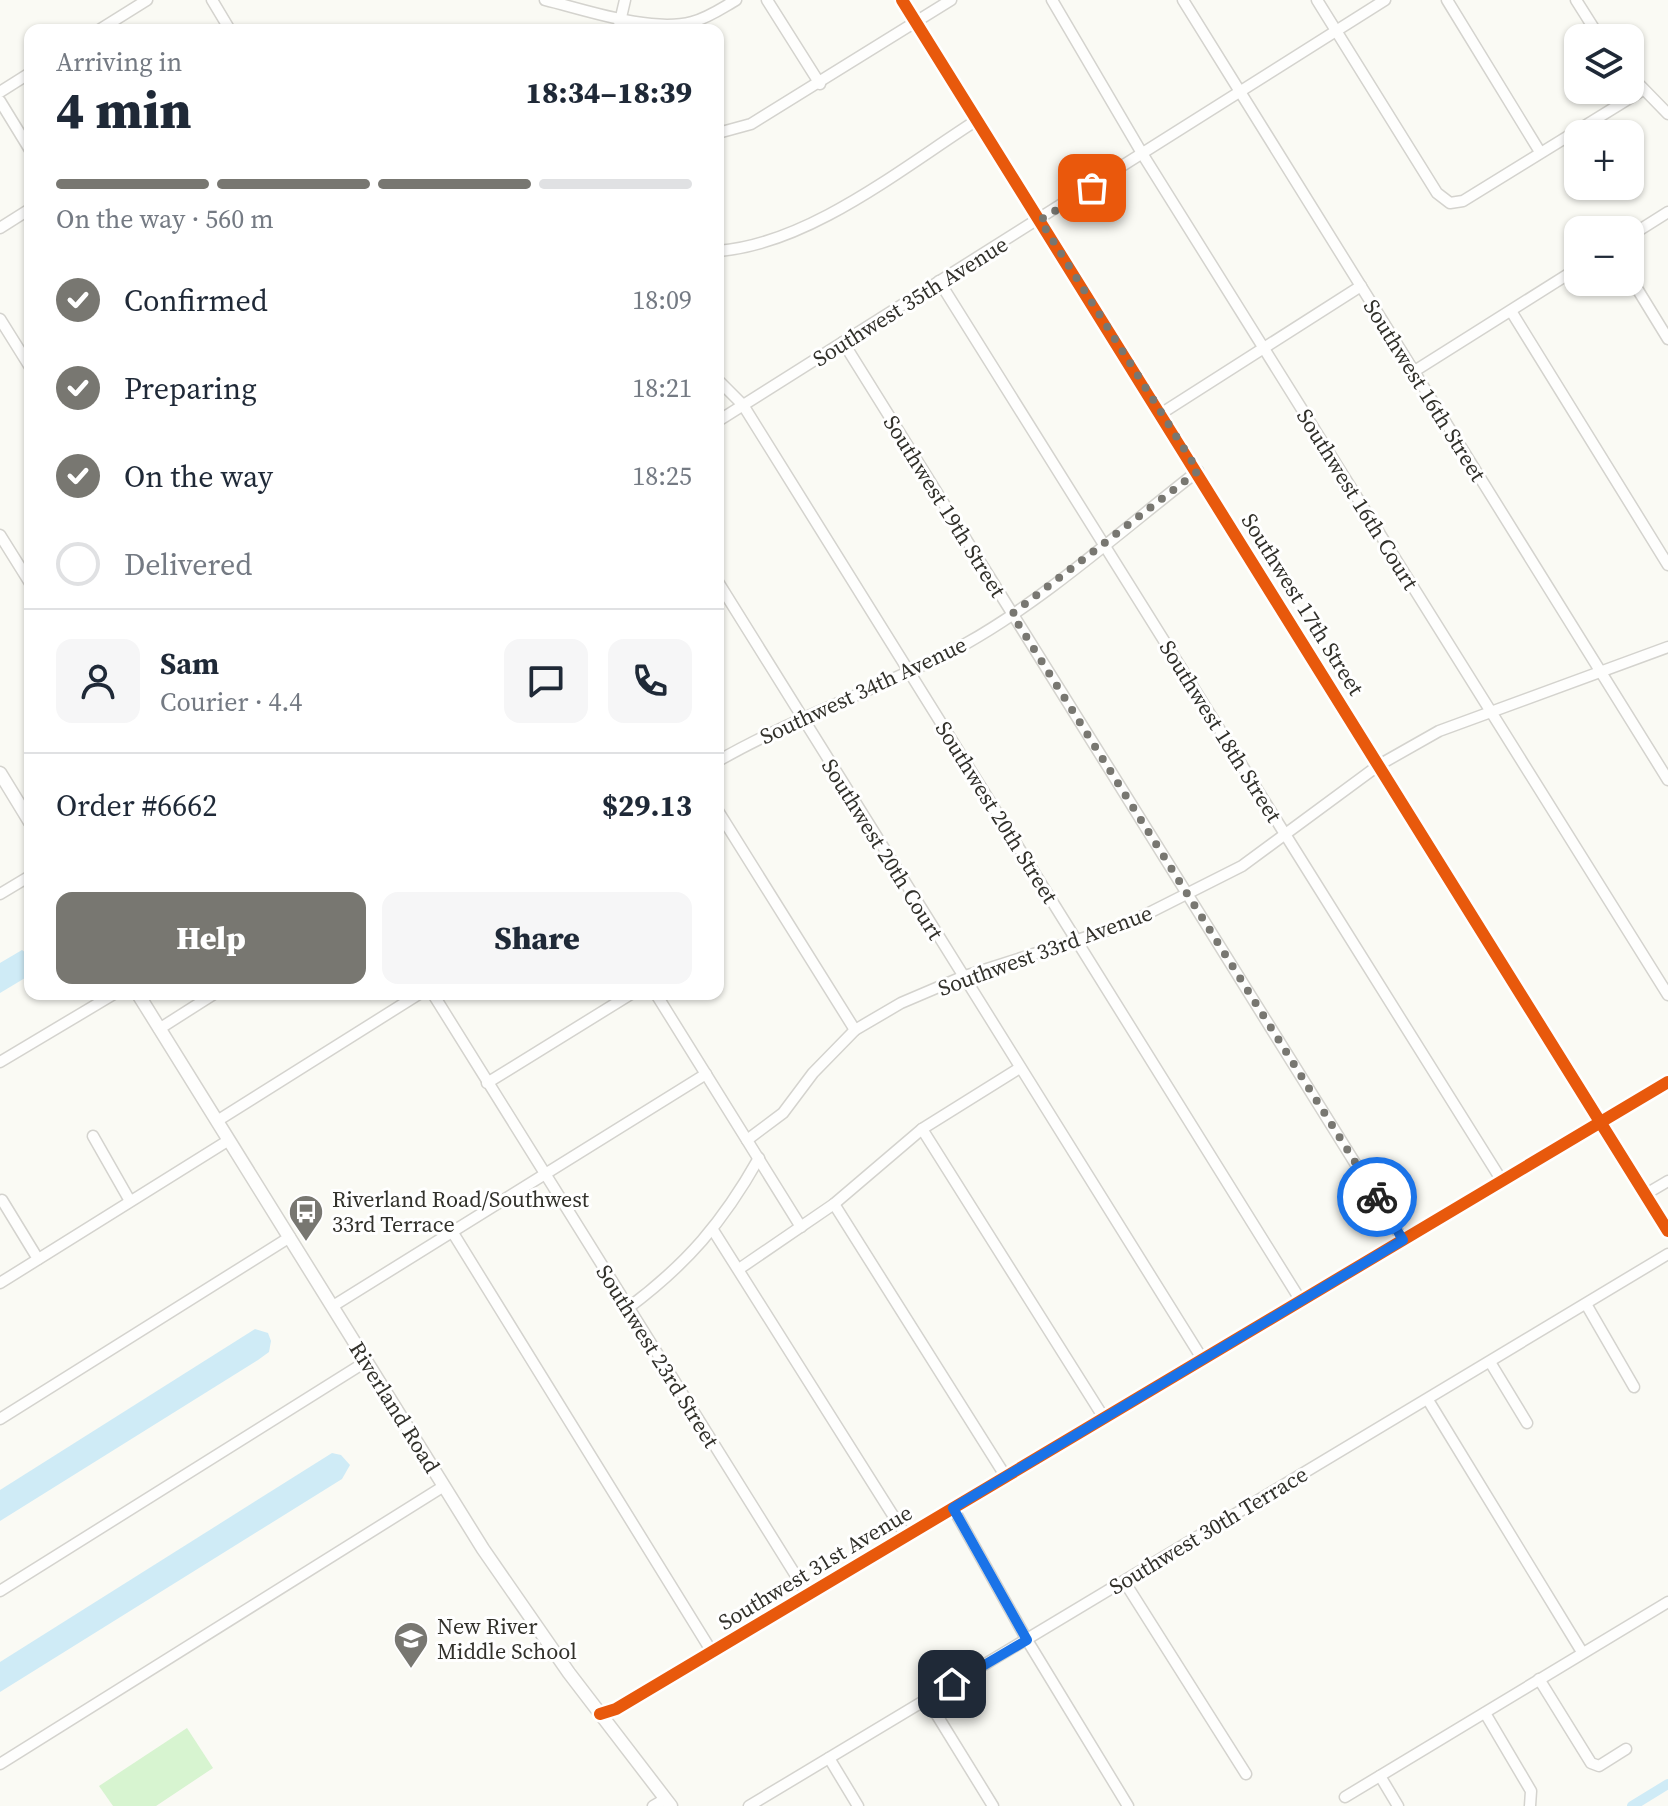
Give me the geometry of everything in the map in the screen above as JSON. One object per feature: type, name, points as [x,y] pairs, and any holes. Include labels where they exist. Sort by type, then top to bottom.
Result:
[{"type":"street","points":[[109,24],[147,0]]},
{"type":"street","points":[[212,0],[226,24]]},
{"type":"street","points":[[545,0],[621,18],[663,24]]},
{"type":"street","points":[[620,24],[625,0]]},
{"type":"street","points":[[680,24],[691,23],[736,0]]},
{"type":"street","points":[[767,0],[820,84]]},
{"type":"street","name":"Southwest 17th Street","points":[[902,0],[1162,413],[1668,1231]]},
{"type":"street","points":[[724,131],[751,124],[951,0]]},
{"type":"street","name":"Southwest 16th Court","points":[[1052,0],[1143,155],[1668,995]]},
{"type":"street","name":"Southwest 16th Street","points":[[1183,0],[1668,780]]},
{"type":"street","points":[[1317,0],[1437,193],[1450,203],[1463,201],[1620,104]]},
{"type":"street","name":"Southwest 35th Avenue","points":[[724,417],[1385,0]]},
{"type":"street","points":[[1447,0],[1540,152]]},
{"type":"street","points":[[1576,0],[1591,24]]},
{"type":"street","points":[[0,92],[24,77]]},
{"type":"street","points":[[1644,91],[1668,114]]},
{"type":"street","points":[[0,101],[24,140]]},
{"type":"street","points":[[724,250],[776,237],[827,215],[977,120]]},
{"type":"street","points":[[1644,227],[1668,212]]},
{"type":"street","points":[[0,228],[24,213]]},
{"type":"street","points":[[1413,372],[1564,277]]},
{"type":"street","name":"Southwest 18th Street","points":[[939,281],[1502,1181]]},
{"type":"street","points":[[1162,413],[1361,286]]},
{"type":"street","points":[[1642,296],[1668,339]]},
{"type":"street","points":[[1511,311],[1668,565]]},
{"type":"street","points":[[0,319],[24,357]]},
{"type":"street","name":"Southwest 19th Street","points":[[843,342],[1403,1240]]},
{"type":"street","name":"Southwest 20th Street","points":[[724,386],[743,405],[1301,1301]]},
{"type":"street","name":"Southwest 34th Avenue","points":[[724,758],[802,719],[911,672],[969,641],[1012,614],[1198,471]]},
{"type":"street","points":[[0,535],[24,573]]},
{"type":"street","name":"Southwest 20th Court","points":[[724,592],[1018,1069],[1203,1360]]},
{"type":"street","name":"Southwest 33rd Avenue","points":[[747,1140],[783,1113],[813,1073],[855,1030],[901,1003],[962,977],[1078,943],[1189,895],[1242,866],[1379,765],[1439,731],[1668,647]]},
{"type":"street","points":[[0,773],[24,812]]},
{"type":"street","points":[[724,821],[855,1030]]},
{"type":"street","points":[[0,894],[24,880]]},
{"type":"street","points":[[0,1062],[104,1000]]},
{"type":"street","name":"Riverland Road","points":[[142,1000],[444,1486],[530,1618],[666,1804]]},
{"type":"street","points":[[159,1029],[205,1000]]},
{"type":"street","points":[[217,1121],[409,1000]]},
{"type":"street","name":"Southwest 23rd Street","points":[[437,1000],[808,1595]]},
{"type":"street","points":[[487,1083],[621,1000]]},
{"type":"street","points":[[660,1000],[801,1227]]},
{"type":"street","points":[[739,1269],[834,1204],[922,1129],[1018,1069]]},
{"type":"street","points":[[333,1306],[706,1074]]},
{"type":"street","name":"Southwest 31st Avenue","points":[[600,1714],[616,1709],[1668,1082]]},
{"type":"street","points":[[922,1129],[1104,1418]]},
{"type":"street","points":[[93,1136],[130,1201]]},
{"type":"street","points":[[0,1283],[229,1140]]},
{"type":"street","points":[[628,1308],[669,1278],[713,1230],[759,1158]]},
{"type":"street","points":[[1646,1194],[1668,1181]]},
{"type":"street","points":[[2,1200],[38,1259]]},
{"type":"street","points":[[834,1204],[1006,1477]]},
{"type":"street","points":[[713,1230],[906,1536]]},
{"type":"street","points":[[453,1233],[712,1652]]},
{"type":"street","points":[[0,1419],[290,1237]]},
{"type":"street","name":"Southwest 30th Terrace","points":[[749,1806],[1668,1254]]},
{"type":"street","points":[[1586,1304],[1634,1387]]},
{"type":"street","points":[[0,1591],[367,1361]]},
{"type":"street","points":[[1490,1362],[1527,1423]]},
{"type":"street","points":[[1428,1400],[1582,1652]]},
{"type":"street","points":[[0,1764],[444,1486]]},
{"type":"street","points":[[953,1508],[1027,1640],[1128,1806]]},
{"type":"street","points":[[1124,1581],[1246,1774]]},
{"type":"street","points":[[1345,1797],[1668,1602]]},
{"type":"street","points":[[1539,1679],[1591,1763],[1599,1766],[1626,1749]]},
{"type":"street","points":[[927,1699],[993,1806]]},
{"type":"street","points":[[1485,1713],[1531,1791],[1531,1804]]},
{"type":"street","points":[[829,1758],[858,1806]]},
{"type":"street","points":[[1380,1776],[1398,1806]]},
{"type":"green space","points":[[187,1728],[213,1768],[156,1806],[113,1806],[99,1786]]},
{"type":"water","points":[[24,952],[24,979],[0,993],[0,963]]},
{"type":"water","points":[[255,1329],[268,1333],[271,1341],[269,1352],[0,1521],[0,1490]]},
{"type":"water","points":[[332,1453],[341,1455],[350,1465],[342,1479],[0,1692],[0,1662]]},
{"type":"waterway","points":[[1632,1806],[1668,1784]]},
{"type":"cycle path","points":[[902,0],[1668,1231]]},
{"type":"cycle path","points":[[600,1714],[616,1709],[1668,1082]]},
{"type":"way so far","points":[[1092,188],[1040,220],[1198,471],[1012,614],[1377,1197]]},
{"type":"place","name":"Riverland Road/Southwest 33rd Terrace","points":[[306,1243]]},
{"type":"place","name":"New River Middle School","points":[[411,1670]]},
{"type":"route","points":[[952,1684],[1027,1640],[953,1508],[1403,1240],[1377,1197]]}]
